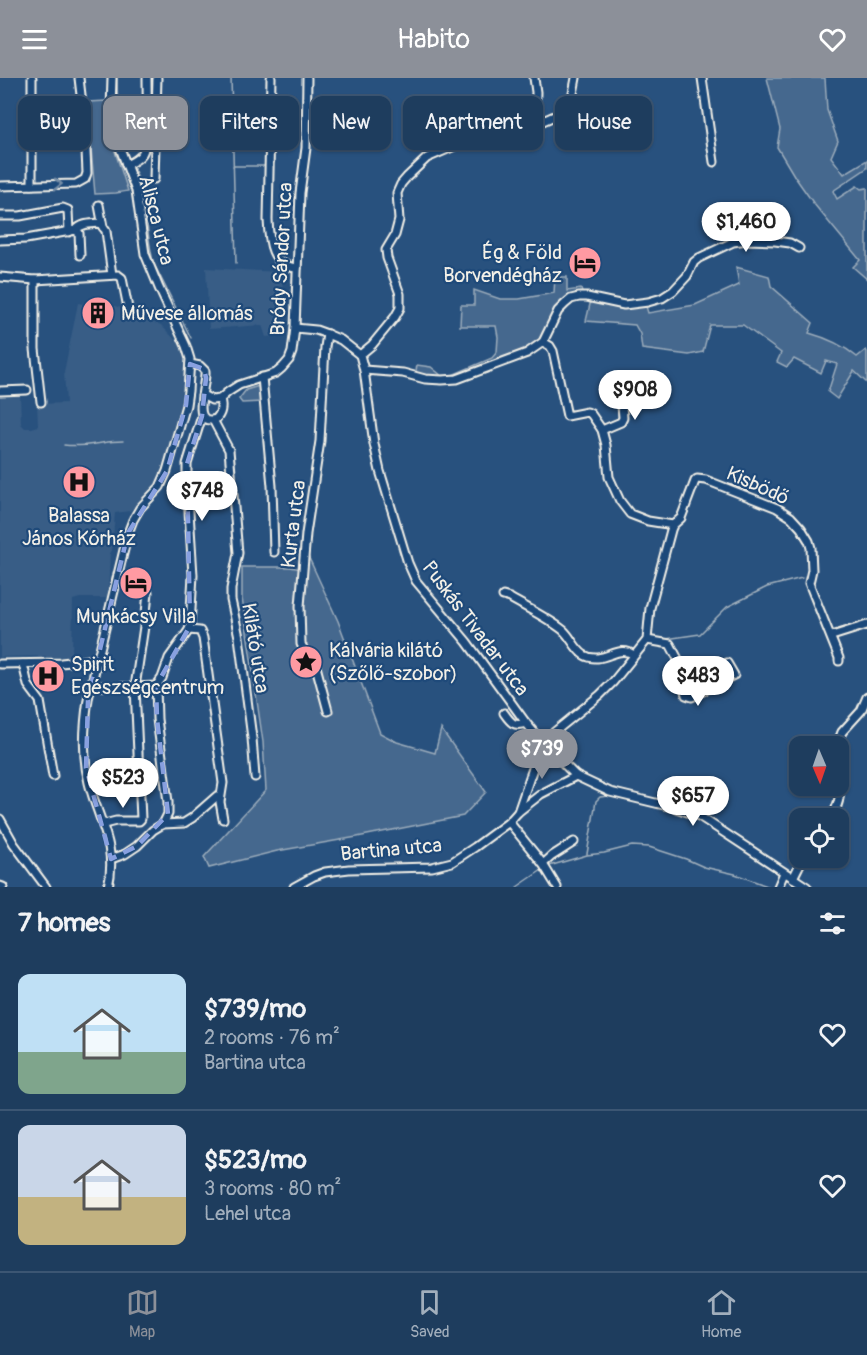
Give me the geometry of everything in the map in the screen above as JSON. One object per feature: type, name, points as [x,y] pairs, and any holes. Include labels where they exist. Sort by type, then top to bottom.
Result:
[{"type":"street","points":[[32,78],[32,185]]},
{"type":"street","points":[[0,186],[76,184],[87,176],[86,129],[79,78]]},
{"type":"street","name":"Alisca utca","points":[[112,78],[111,109],[117,140],[136,191],[145,254],[186,346],[190,364]]},
{"type":"street","points":[[126,165],[137,159],[144,150],[147,78]]},
{"type":"street","points":[[154,179],[157,78]]},
{"type":"street","points":[[271,78],[268,238],[278,260],[297,268]]},
{"type":"street","name":"Bródy Sándor utca","points":[[220,399],[239,385],[276,373],[289,360],[292,352],[300,193],[306,140],[307,78]]},
{"type":"street","points":[[534,78],[536,96]]},
{"type":"street","points":[[543,120],[570,109],[576,78]]},
{"type":"street","points":[[702,78],[714,162]]},
{"type":"street","points":[[294,328],[316,330],[327,334],[341,340],[360,355],[388,327],[400,308],[400,294],[386,250],[399,220],[397,193],[401,184],[427,158],[445,150]]},
{"type":"street","points":[[99,205],[103,227]]},
{"type":"street","points":[[0,216],[20,216],[63,208],[68,210],[72,231]]},
{"type":"street","points":[[0,240],[26,239],[72,231],[84,224],[100,223],[106,231],[112,275]]},
{"type":"street","points":[[72,231],[79,233],[80,255]]},
{"type":"street","points":[[364,370],[403,373],[442,380],[457,379],[527,353],[543,342],[558,311],[571,299],[587,297],[624,305],[662,298],[673,291],[687,276],[691,266],[699,258],[733,242],[775,241],[790,243],[799,248]]},
{"type":"street","points":[[0,277],[35,280],[118,275],[122,278],[128,308]]},
{"type":"street","points":[[35,280],[35,349],[41,402]]},
{"type":"street","name":"Kurta utca","points":[[327,334],[320,441],[306,534],[300,606],[301,644],[305,652],[314,659],[328,711]]},
{"type":"street","points":[[543,342],[553,351],[567,416],[587,412],[602,430],[609,477],[626,510],[648,521],[673,525]]},
{"type":"street","name":"Puskás Tivadar utca","points":[[360,355],[380,471],[408,563],[416,580],[467,642],[526,723],[576,776],[610,792],[699,816],[807,887]]},
{"type":"street","points":[[108,887],[111,859],[104,824],[89,784],[85,757],[85,721],[128,533],[140,508],[160,487],[167,471],[186,405],[190,364],[197,365],[205,371],[206,378],[200,408],[202,416],[187,464],[193,575],[190,628],[169,658],[162,678],[156,686],[157,719],[168,802],[168,814],[163,824]]},
{"type":"street","points":[[262,377],[272,486],[273,552]]},
{"type":"street","points":[[602,430],[621,422],[623,418],[621,392],[636,388],[654,391]]},
{"type":"street","points":[[0,391],[27,390]]},
{"type":"street","points":[[202,395],[212,400],[220,399],[222,405],[219,416],[213,420],[202,416]]},
{"type":"street","name":"Kilátó utca","points":[[213,420],[229,450],[238,553],[231,600],[239,637],[255,777]]},
{"type":"street","name":"Kisbödő","points":[[646,640],[650,608],[673,525],[681,518],[694,481],[698,479],[706,480],[777,508],[791,517],[801,528],[809,541],[812,570],[809,583],[832,636],[839,661]]},
{"type":"street","points":[[104,824],[141,819],[135,687],[148,592]]},
{"type":"street","points":[[502,596],[510,598],[562,630],[585,655],[601,658],[627,651],[634,655]]},
{"type":"street","points":[[832,636],[867,625]]},
{"type":"street","points":[[190,628],[200,631],[203,638],[223,783],[219,802],[223,819]]},
{"type":"street","points":[[518,812],[542,742],[600,695],[646,640],[670,644],[679,661],[686,695],[692,697],[734,675],[727,663]]},
{"type":"street","points":[[0,664],[61,663],[98,659]]},
{"type":"street","points":[[22,664],[28,685],[40,702],[53,776]]},
{"type":"street","points":[[91,687],[156,686]]},
{"type":"street","points":[[840,736],[855,720],[867,697]]},
{"type":"street","points":[[504,713],[516,725],[526,723]]},
{"type":"street","name":"Bartina utca","points":[[294,887],[325,872],[349,869],[432,867],[452,861],[509,822],[541,794],[576,776]]},
{"type":"street","points":[[111,859],[137,846],[153,830],[163,824],[184,823],[217,796]]},
{"type":"street","points":[[0,820],[44,886]]},
{"type":"street","points":[[509,822],[543,864],[557,887]]},
{"type":"street","points":[[543,864],[574,842]]},
{"type":"street","points":[[793,878],[798,868]]},
{"type":"street","points":[[778,887],[784,873]]},
{"type":"highlighted area","points":[[190,364],[204,369],[206,378],[202,416],[187,464],[190,626],[156,686],[157,719],[168,814],[137,846],[111,859],[86,768],[88,699],[128,533],[167,471],[186,405]]},
{"type":"shaded area","points":[[767,78],[825,78],[827,110],[838,141],[831,157],[844,174],[867,160],[867,168],[833,191],[837,199],[857,186],[861,189],[867,188],[867,279],[853,267],[860,260],[814,204],[777,147],[780,129]]},
{"type":"shaded area","points":[[103,101],[103,150],[115,150],[128,191],[95,194],[91,148],[91,102]]},
{"type":"shaded area","points":[[736,267],[769,276],[771,286],[813,323],[809,333],[834,342],[857,357],[866,350],[867,383],[854,371],[837,399],[828,392],[837,364],[826,361],[821,373],[794,359],[787,367],[777,362],[781,353],[743,325],[710,325],[703,352],[689,355],[642,349],[640,334],[635,325],[586,321],[591,300],[618,307],[646,306],[648,313],[695,305],[739,285]]},
{"type":"shaded area","points":[[206,268],[281,272],[288,335],[266,337],[262,325],[209,329]]},
{"type":"shaded area","points":[[555,277],[567,277],[567,291],[581,289],[583,296],[565,304],[543,342],[527,353],[457,379],[415,376],[417,365],[431,367],[442,376],[450,376],[492,358],[497,352],[496,326],[460,326],[461,305],[474,305],[474,290],[500,299],[519,299],[554,293]]},
{"type":"shaded area","name":"Balassa János Kórház","points":[[84,302],[115,306],[141,319],[161,325],[185,350],[184,397],[161,476],[153,488],[130,511],[115,513],[108,598],[73,600],[72,657],[0,657],[0,393],[20,392],[21,424],[25,428],[38,426],[37,404],[66,403],[64,372],[78,303],[83,304]]},
{"type":"shaded area","points":[[259,386],[261,402],[242,403],[239,399],[246,390]]},
{"type":"shaded area","points":[[309,558],[338,621],[380,733],[397,742],[435,753],[441,729],[486,792],[463,816],[277,851],[209,868],[204,857],[266,790],[263,742],[242,598],[242,567],[290,567],[307,570]]},
{"type":"waterway","points":[[117,78],[118,121],[127,153]]},
{"type":"waterway","points":[[231,78],[236,263]]},
{"type":"waterway","points":[[233,166],[264,166]]},
{"type":"waterway","points":[[134,168],[142,191],[153,262],[191,338]]},
{"type":"waterway","points":[[64,445],[80,446],[123,441]]},
{"type":"waterway","points":[[666,639],[700,634],[727,607],[767,587],[802,578]]},
{"type":"waterway","points":[[587,854],[596,801],[600,797],[609,796]]},
{"type":"waterway","points":[[549,866],[632,846],[649,847],[770,887]]},
{"type":"waterway","points":[[517,887],[542,870]]},
{"type":"place","name":"Ég & Föld Borvendégház","points":[[585,263]]},
{"type":"place","name":"Művese állomás","points":[[98,313]]},
{"type":"place","name":"Balassa János Kórház","points":[[79,482]]},
{"type":"place","name":"Munkácsy Villa","points":[[136,583]]},
{"type":"place","name":"Kálvária kilátó (Szőlő-szobor)","points":[[306,662]]},
{"type":"place","name":"Spirit Egészségcentrum","points":[[48,676]]}]
